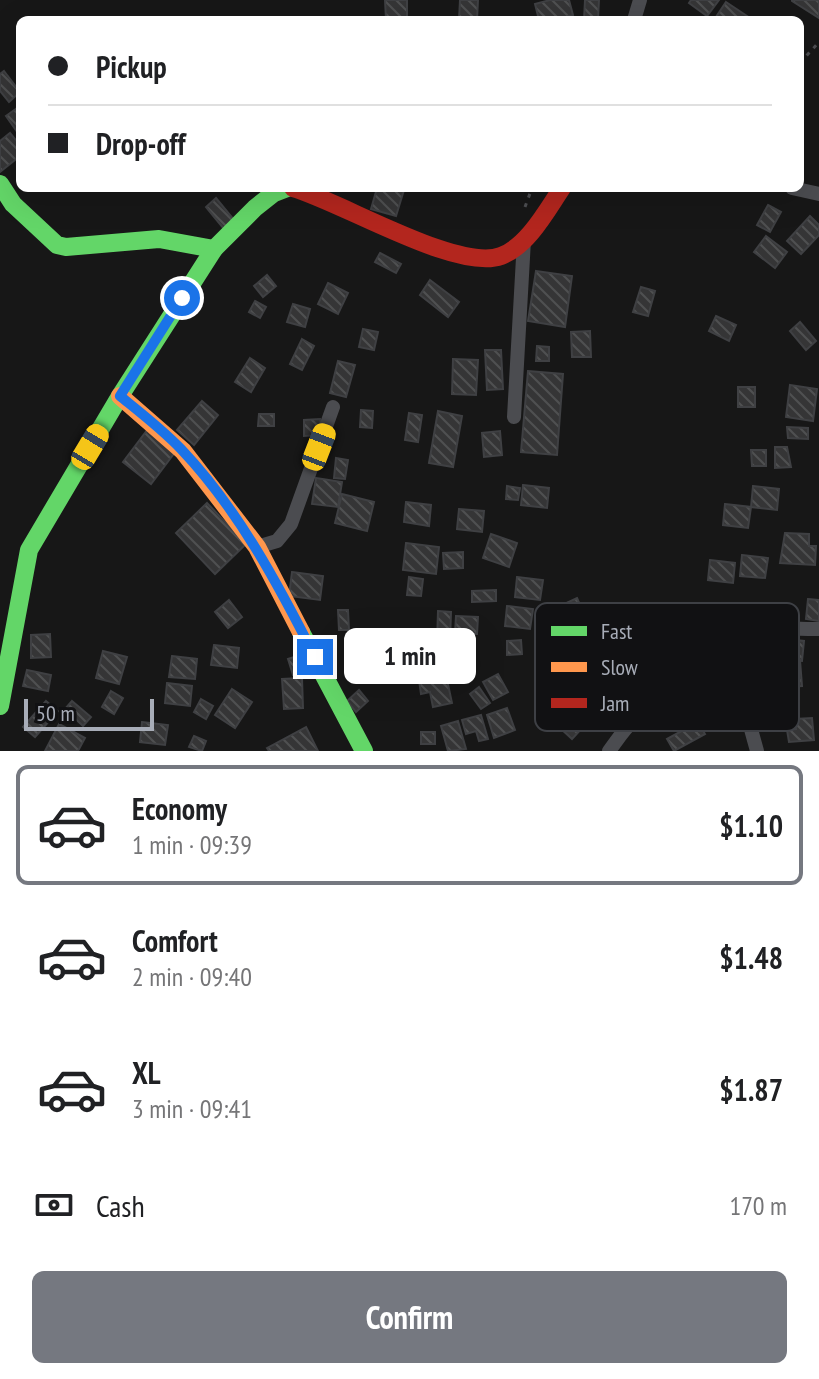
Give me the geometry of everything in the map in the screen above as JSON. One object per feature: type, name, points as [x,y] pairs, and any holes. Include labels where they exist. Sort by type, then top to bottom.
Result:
[{"type":"street","points":[[0,184],[13,204],[57,245],[66,247],[154,238],[214,249]]},
{"type":"street","points":[[0,706],[5,690],[5,641],[29,550],[120,396],[214,249],[255,208],[277,192]]},
{"type":"street","points":[[314,192],[345,210],[431,246],[474,257],[498,258],[524,240],[559,192]]},
{"type":"street","points":[[514,417],[524,240]]},
{"type":"street","points":[[120,396],[183,451],[257,547],[364,751]]},
{"type":"street","points":[[257,547],[277,541],[291,524],[333,407]]},
{"type":"street","points":[[799,630],[819,629]]},
{"type":"street","points":[[609,751],[625,731]]},
{"type":"street","points":[[752,731],[757,751]]},
{"type":"path","points":[[804,59],[819,42]]},
{"type":"building","points":[[385,0],[407,0],[407,16],[386,16]]},
{"type":"building","points":[[460,0],[478,0],[477,16],[459,16]]},
{"type":"building","points":[[569,0],[573,15],[538,16],[535,4]]},
{"type":"building","points":[[585,0],[599,0],[598,16],[584,16]]},
{"type":"building","points":[[691,0],[719,0],[707,16],[689,3]]},
{"type":"building","points":[[792,0],[819,0],[819,18],[792,1]]},
{"type":"building","points":[[726,2],[747,16],[717,16]]},
{"type":"building","points":[[4,71],[16,87],[16,96],[9,102],[0,91],[0,74]]},
{"type":"building","points":[[16,109],[16,130],[6,116]]},
{"type":"building","points":[[10,133],[16,140],[16,159],[0,172],[0,141]]},
{"type":"building","points":[[376,192],[403,192],[396,216],[371,209]]},
{"type":"building","points":[[216,198],[234,220],[224,229],[206,207]]},
{"type":"building","points":[[768,205],[781,212],[770,232],[757,225]]},
{"type":"building","points":[[810,216],[819,225],[819,235],[801,254],[787,241]]},
{"type":"building","points":[[766,236],[787,252],[775,268],[754,252]]},
{"type":"building","points":[[380,253],[401,264],[396,273],[375,262]]},
{"type":"building","points":[[536,271],[572,276],[565,327],[528,321]]},
{"type":"building","points":[[267,275],[276,286],[263,297],[254,286]]},
{"type":"building","points":[[430,280],[459,302],[448,317],[420,295]]},
{"type":"building","points":[[328,283],[348,293],[338,314],[318,304]]},
{"type":"building","points":[[641,287],[655,291],[648,316],[633,312]]},
{"type":"building","points":[[255,301],[266,307],[260,318],[249,312]]},
{"type":"building","points":[[293,304],[310,309],[305,327],[287,322]]},
{"type":"building","points":[[716,316],[736,325],[729,341],[709,331]]},
{"type":"building","points":[[800,322],[816,341],[806,350],[790,331]]},
{"type":"building","points":[[363,329],[378,332],[374,350],[359,347]]},
{"type":"building","points":[[590,331],[591,357],[572,357],[571,332]]},
{"type":"building","points":[[302,339],[314,346],[302,370],[290,364]]},
{"type":"building","points":[[537,346],[549,347],[549,361],[536,361]]},
{"type":"building","points":[[485,350],[501,350],[503,389],[487,390]]},
{"type":"building","points":[[250,358],[265,368],[251,392],[235,382]]},
{"type":"building","points":[[453,359],[478,360],[476,395],[452,394]]},
{"type":"building","points":[[338,361],[355,365],[346,397],[330,393]]},
{"type":"building","points":[[528,371],[563,374],[557,455],[521,452]]},
{"type":"building","points":[[790,385],[817,389],[813,421],[786,417]]},
{"type":"building","points":[[738,387],[755,387],[755,407],[738,407]]},
{"type":"building","points":[[202,401],[218,415],[194,445],[177,430]]},
{"type":"building","points":[[361,410],[373,411],[372,428],[360,427]]},
{"type":"building","points":[[438,411],[462,416],[453,467],[429,463]]},
{"type":"building","points":[[409,413],[422,415],[418,442],[405,440]]},
{"type":"building","points":[[259,414],[274,414],[274,426],[258,426]]},
{"type":"building","points":[[320,419],[321,435],[304,436],[304,420]]},
{"type":"building","points":[[787,427],[808,428],[808,439],[788,438]]},
{"type":"building","points":[[148,429],[176,451],[151,484],[123,462]]},
{"type":"building","points":[[500,431],[502,455],[484,457],[482,433]]},
{"type":"building","points":[[775,447],[787,447],[791,467],[775,468]]},
{"type":"building","points":[[751,450],[766,450],[766,466],[752,466]]},
{"type":"building","points":[[336,458],[348,460],[345,479],[334,478]]},
{"type":"building","points":[[316,478],[342,482],[338,507],[312,504]]},
{"type":"building","points":[[523,485],[549,488],[547,508],[521,505]]},
{"type":"building","points":[[507,486],[520,488],[518,500],[506,499]]},
{"type":"building","points":[[753,486],[779,489],[777,510],[751,507]]},
{"type":"building","points":[[342,494],[374,502],[367,531],[335,523]]},
{"type":"building","points":[[406,502],[431,505],[429,526],[404,522]]},
{"type":"building","points":[[207,503],[246,544],[215,574],[176,533]]},
{"type":"building","points":[[725,504],[751,507],[748,528],[723,525]]},
{"type":"building","points":[[459,509],[484,511],[482,532],[457,529]]},
{"type":"building","points":[[785,533],[809,534],[809,546],[816,546],[815,565],[780,563]]},
{"type":"building","points":[[491,534],[517,543],[509,567],[483,558]]},
{"type":"building","points":[[406,543],[439,547],[436,574],[403,570]]},
{"type":"building","points":[[463,552],[463,568],[444,569],[443,553]]},
{"type":"building","points":[[742,555],[768,558],[765,578],[740,576]]},
{"type":"building","points":[[710,560],[735,563],[733,583],[708,580]]},
{"type":"building","points":[[292,572],[323,576],[320,600],[289,596]]},
{"type":"building","points":[[409,577],[423,579],[421,596],[407,595]]},
{"type":"building","points":[[517,577],[543,580],[540,600],[515,597]]},
{"type":"building","points":[[496,590],[496,601],[472,602],[472,591]]},
{"type":"building","points":[[808,599],[819,600],[819,621],[806,619]]},
{"type":"building","points":[[229,600],[242,617],[228,628],[215,612]]},
{"type":"building","points":[[507,606],[533,609],[530,629],[505,626]]},
{"type":"building","points":[[338,610],[348,610],[349,630],[339,630]]},
{"type":"building","points":[[438,611],[451,612],[450,643],[437,643]]},
{"type":"building","points":[[456,616],[478,617],[477,634],[455,633]]},
{"type":"building","points":[[50,634],[51,657],[31,658],[31,635]]},
{"type":"building","points":[[521,640],[522,654],[507,655],[507,641]]},
{"type":"building","points":[[799,640],[804,641],[802,661],[799,661]]},
{"type":"building","points":[[214,645],[239,648],[237,668],[211,665]]},
{"type":"building","points":[[417,647],[422,671],[401,676],[396,652]]},
{"type":"building","points":[[103,651],[127,657],[119,684],[96,678]]},
{"type":"building","points":[[304,654],[309,670],[293,675],[288,659]]},
{"type":"building","points":[[172,656],[197,659],[195,679],[169,677]]},
{"type":"building","points":[[799,660],[802,686],[799,686]]},
{"type":"building","points":[[27,670],[51,675],[48,691],[23,686]]},
{"type":"building","points":[[498,674],[508,692],[493,700],[483,682]]},
{"type":"building","points":[[446,675],[452,703],[433,707],[430,692],[421,694],[419,680]]},
{"type":"building","points":[[302,678],[303,708],[284,709],[282,679]]},
{"type":"building","points":[[167,683],[192,686],[190,706],[165,703]]},
{"type":"building","points":[[479,687],[490,703],[481,709],[470,694]]},
{"type":"building","points":[[232,689],[252,702],[235,728],[215,715]]},
{"type":"building","points":[[359,690],[368,701],[356,712],[347,701]]},
{"type":"building","points":[[111,691],[123,698],[114,714],[102,707]]},
{"type":"building","points":[[201,699],[213,706],[206,719],[194,712]]},
{"type":"building","points":[[46,701],[58,711],[35,737],[23,727]]},
{"type":"building","points":[[72,701],[91,717],[83,726],[65,709]]},
{"type":"building","points":[[507,708],[515,730],[494,738],[487,715]]},
{"type":"building","points":[[481,715],[488,739],[479,741],[476,731],[466,734],[462,720]]},
{"type":"building","points":[[812,718],[814,740],[789,742],[787,731],[799,731],[799,719]]},
{"type":"building","points":[[458,721],[466,749],[448,751],[441,726]]},
{"type":"building","points":[[142,722],[168,725],[165,745],[140,742]]},
{"type":"building","points":[[59,724],[85,738],[78,751],[45,751]]},
{"type":"building","points":[[306,727],[318,751],[269,751],[267,748]]},
{"type":"building","points":[[563,731],[579,731],[572,739]]},
{"type":"building","points":[[682,731],[703,731],[705,734],[674,751],[667,739]]},
{"type":"building","points":[[421,732],[435,732],[435,744],[421,744]]},
{"type":"building","points":[[194,736],[206,741],[202,751],[189,747]]},
{"type":"traffic: fast","points":[[0,184],[13,204],[57,245],[66,247],[159,239],[214,249]]},
{"type":"traffic: fast","points":[[0,706],[29,550],[120,396],[214,249],[255,208],[277,192]]},
{"type":"traffic: fast","points":[[301,632],[364,751]]},
{"type":"traffic: slow","points":[[120,396],[183,451],[257,547],[301,632]]},
{"type":"traffic: jam","points":[[304,192],[429,245],[481,258],[501,256],[520,244],[559,192]]},
{"type":"route","points":[[182,298],[120,396],[161,430],[204,476],[257,547],[315,657]]}]
